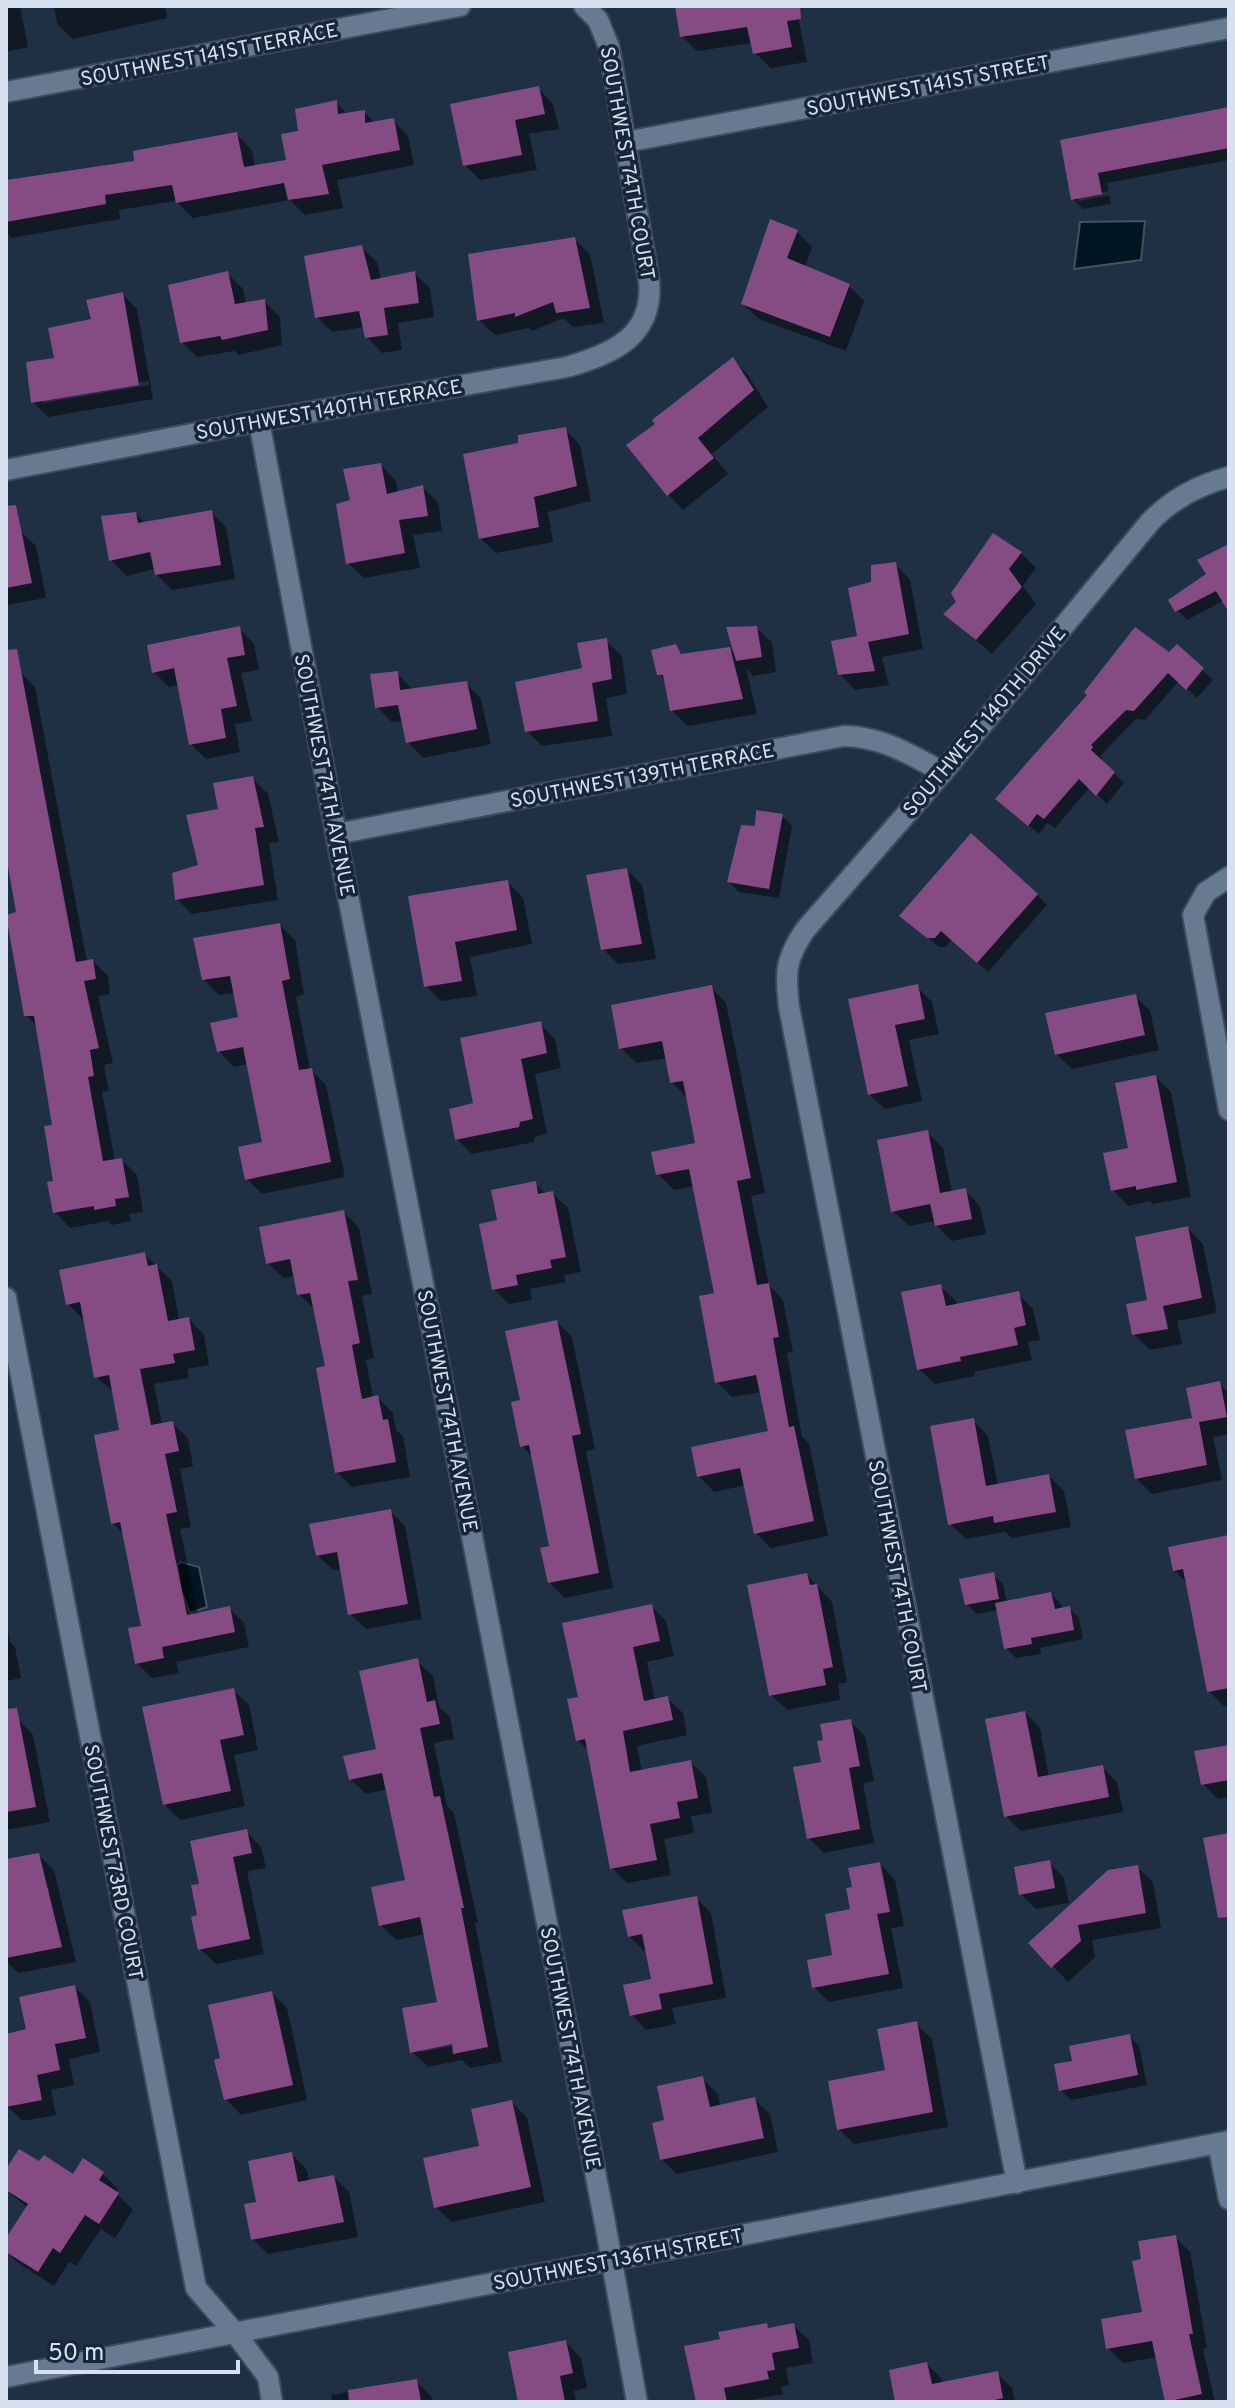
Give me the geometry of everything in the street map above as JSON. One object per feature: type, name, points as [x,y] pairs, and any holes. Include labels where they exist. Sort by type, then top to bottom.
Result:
[{"type":"street","name":"SOUTHWEST 141ST TERRACE","points":[[6,92],[460,6]]},
{"type":"street","name":"SOUTHWEST 74TH COURT","points":[[584,6],[598,20],[609,47],[626,142],[649,281],[650,297],[641,325]]},
{"type":"street","name":"SOUTHWEST 141ST STREET","points":[[626,142],[1229,28]]},
{"type":"street","name":"SOUTHWEST 140TH TERRACE","points":[[6,470],[259,421],[567,367],[614,350],[641,325]]},
{"type":"street","name":"SOUTHWEST 74TH AVENUE","points":[[259,421],[637,2402]]},
{"type":"street","name":"SOUTHWEST 140TH DRIVE","points":[[786,969],[793,948],[805,930],[943,772],[1150,522],[1162,510],[1198,488],[1229,477]]},
{"type":"street","name":"SOUTHWEST 139TH TERRACE","points":[[336,834],[844,736],[877,739],[896,745],[943,772]]},
{"type":"street","points":[[1229,877],[1217,883],[1199,901],[1193,915],[1229,1110]]},
{"type":"street","name":"SOUTHWEST 74TH COURT","points":[[786,969],[789,1007],[1017,2183]]},
{"type":"street","name":"SOUTHWEST 73RD COURT","points":[[6,1298],[196,2288],[268,2377],[272,2402]]},
{"type":"street","name":"SOUTHWEST 136TH STREET","points":[[6,2377],[1223,2142]]},
{"type":"street","points":[[1223,2142],[1229,2199]]},
{"type":"water","points":[[1145,221],[1141,260],[1074,269],[1080,222]]},
{"type":"water","points":[[180,1562],[199,1567],[207,1607],[190,1613],[181,1591],[177,1565]]},
{"type":"building","points":[[675,6],[800,6],[801,19],[787,21],[792,47],[753,54],[747,27],[680,37]]},
{"type":"building","points":[[539,86],[545,114],[515,120],[522,155],[463,166],[450,104]]},
{"type":"building","points":[[337,100],[338,114],[365,110],[365,123],[394,118],[400,150],[322,165],[329,194],[288,200],[284,183],[176,203],[172,185],[105,195],[106,204],[6,222],[6,180],[134,161],[133,151],[237,132],[244,167],[286,160],[281,134],[298,131],[295,109]]},
{"type":"building","points":[[1229,107],[1229,148],[1098,173],[1102,194],[1071,200],[1060,140]]},
{"type":"building","points":[[770,219],[798,230],[787,258],[850,284],[830,337],[741,304]]},
{"type":"building","points":[[575,237],[590,308],[556,313],[553,302],[515,317],[515,313],[477,321],[468,254]]},
{"type":"building","points":[[362,245],[371,280],[415,271],[419,303],[384,308],[388,335],[365,338],[359,311],[315,318],[304,256]]},
{"type":"building","points":[[228,271],[235,304],[265,299],[268,330],[222,340],[220,336],[180,343],[168,285]]},
{"type":"building","points":[[123,292],[139,385],[31,403],[26,362],[54,358],[48,328],[91,319],[86,300]]},
{"type":"building","points":[[733,357],[754,390],[698,438],[714,458],[667,496],[626,445],[655,424],[652,420]]},
{"type":"building","points":[[566,427],[577,486],[534,497],[539,527],[479,539],[463,454],[518,443],[518,435]]},
{"type":"building","points":[[381,463],[387,494],[423,485],[428,516],[399,520],[405,553],[346,564],[336,504],[350,500],[343,469]]},
{"type":"building","points":[[16,505],[32,583],[6,588],[6,506]]},
{"type":"building","points":[[212,510],[221,565],[155,575],[150,552],[109,561],[101,516],[136,512],[138,523]]},
{"type":"building","points":[[993,533],[1022,552],[1009,569],[1022,587],[976,640],[943,614],[956,602],[951,593]]},
{"type":"building","points":[[1229,544],[1229,613],[1216,591],[1175,612],[1168,600],[1206,574],[1197,560]]},
{"type":"building","points":[[896,562],[909,634],[868,642],[875,671],[838,675],[831,641],[857,636],[848,588],[871,582],[871,565]]},
{"type":"building","points":[[240,626],[245,655],[227,658],[237,706],[221,709],[226,738],[189,745],[174,668],[152,673],[147,645]]},
{"type":"building","points":[[757,626],[762,657],[736,661],[726,627]]},
{"type":"building","points":[[1135,627],[1169,652],[1177,644],[1204,668],[1186,690],[1168,673],[1134,711],[1126,710],[1091,745],[1091,750],[1115,772],[1096,796],[1079,779],[1044,819],[1037,814],[1028,826],[995,799],[1087,695],[1084,692]]},
{"type":"building","points":[[607,638],[612,679],[592,683],[598,721],[525,732],[515,682],[582,668],[577,643]]},
{"type":"building","points":[[676,644],[681,654],[730,647],[743,699],[670,711],[663,675],[657,675],[651,650]]},
{"type":"building","points":[[17,649],[76,962],[93,959],[96,979],[84,981],[99,1048],[90,1050],[94,1076],[88,1077],[103,1161],[122,1158],[129,1197],[115,1199],[116,1206],[94,1210],[94,1206],[53,1213],[47,1182],[53,1181],[44,1126],[52,1125],[34,1016],[24,1016],[6,915],[16,912],[6,855],[6,650]]},
{"type":"building","points":[[398,671],[400,690],[467,681],[477,729],[406,743],[398,705],[375,708],[370,674]]},
{"type":"building","points":[[253,776],[264,827],[255,828],[264,885],[175,900],[172,873],[198,865],[186,815],[218,809],[213,783]]},
{"type":"building","points":[[756,810],[783,814],[769,889],[727,882],[741,825],[755,826]]},
{"type":"building","points":[[971,833],[1038,894],[977,963],[941,931],[935,938],[927,938],[899,916]]},
{"type":"building","points":[[627,868],[642,944],[601,950],[586,875]]},
{"type":"building","points":[[508,880],[517,930],[455,942],[462,981],[424,987],[408,896]]},
{"type":"building","points":[[280,923],[290,979],[282,981],[299,1070],[312,1068],[331,1162],[245,1180],[238,1147],[262,1142],[243,1047],[217,1052],[210,1023],[238,1017],[230,976],[202,980],[193,938]]},
{"type":"building","points":[[918,984],[925,1019],[895,1025],[908,1086],[868,1095],[848,999]]},
{"type":"building","points":[[712,985],[751,1178],[737,1181],[757,1285],[769,1283],[779,1337],[773,1338],[789,1427],[794,1426],[814,1521],[754,1534],[740,1468],[697,1477],[691,1447],[768,1431],[756,1375],[715,1383],[699,1296],[714,1293],[689,1169],[656,1175],[651,1152],[695,1143],[683,1081],[670,1083],[662,1041],[619,1049],[611,1005]]},
{"type":"building","points":[[1136,994],[1145,1035],[1055,1055],[1045,1013]]},
{"type":"building","points":[[541,1021],[547,1053],[521,1059],[533,1119],[520,1122],[519,1127],[455,1140],[449,1109],[473,1103],[460,1038]]},
{"type":"building","points":[[1156,1075],[1177,1182],[1111,1191],[1103,1153],[1128,1148],[1115,1083]]},
{"type":"building","points":[[928,1130],[940,1193],[966,1188],[972,1219],[935,1226],[930,1204],[891,1212],[877,1140]]},
{"type":"building","points":[[536,1181],[538,1194],[553,1191],[566,1257],[550,1260],[552,1268],[516,1275],[518,1285],[492,1290],[479,1224],[497,1220],[491,1190]]},
{"type":"building","points":[[344,1210],[358,1280],[348,1281],[360,1343],[352,1345],[362,1399],[378,1395],[383,1420],[388,1419],[396,1462],[335,1473],[316,1368],[325,1366],[310,1293],[297,1295],[290,1259],[266,1264],[259,1227]]},
{"type":"building","points":[[1188,1226],[1202,1298],[1163,1306],[1168,1329],[1132,1335],[1126,1304],[1147,1300],[1135,1237]]},
{"type":"building","points":[[145,1252],[148,1266],[157,1264],[168,1321],[189,1317],[195,1350],[173,1354],[175,1363],[140,1369],[151,1425],[173,1421],[179,1451],[165,1454],[177,1512],[166,1514],[187,1615],[230,1606],[235,1632],[162,1647],[164,1658],[135,1664],[128,1628],[141,1626],[120,1522],[111,1524],[94,1435],[119,1430],[109,1375],[94,1378],[80,1302],[66,1305],[59,1270]]},
{"type":"building","points":[[941,1284],[946,1306],[1019,1291],[1026,1325],[1014,1328],[1018,1345],[917,1370],[901,1292]]},
{"type":"building","points":[[557,1320],[581,1434],[572,1436],[599,1573],[548,1583],[540,1548],[549,1546],[529,1445],[520,1447],[511,1402],[520,1400],[505,1331]]},
{"type":"building","points":[[1220,1381],[1227,1417],[1199,1422],[1207,1465],[1135,1479],[1125,1430],[1192,1418],[1186,1388]]},
{"type":"building","points":[[974,1418],[986,1486],[1049,1474],[1056,1512],[994,1523],[993,1516],[948,1525],[930,1426]]},
{"type":"building","points":[[391,1509],[408,1604],[348,1615],[337,1552],[316,1556],[309,1524]]},
{"type":"building","points":[[1229,1535],[1229,1688],[1207,1692],[1183,1569],[1173,1571],[1168,1547]]},
{"type":"building","points":[[994,1572],[999,1599],[965,1605],[959,1579]]},
{"type":"building","points":[[807,1573],[810,1585],[817,1584],[833,1667],[823,1669],[826,1685],[769,1696],[747,1585]]},
{"type":"building","points":[[1051,1592],[1055,1609],[1070,1606],[1074,1630],[1031,1638],[1032,1644],[1004,1649],[995,1603]]},
{"type":"building","points":[[652,1604],[660,1641],[633,1647],[644,1701],[668,1696],[673,1720],[623,1731],[630,1772],[691,1760],[698,1798],[677,1802],[680,1818],[650,1824],[657,1860],[610,1869],[585,1739],[576,1741],[567,1699],[578,1697],[562,1623]]},
{"type":"building","points":[[418,1658],[427,1702],[435,1700],[440,1724],[420,1728],[434,1797],[440,1796],[464,1908],[461,1908],[488,2047],[453,2054],[452,2044],[410,2053],[402,2008],[437,2002],[420,1917],[379,1926],[371,1887],[405,1880],[382,1773],[349,1780],[343,1756],[376,1749],[359,1671]]},
{"type":"building","points":[[234,1688],[244,1735],[220,1740],[231,1791],[163,1805],[142,1707]]},
{"type":"building","points":[[17,1708],[36,1807],[6,1812],[6,1709]]},
{"type":"building","points":[[1025,1711],[1038,1777],[1103,1765],[1109,1797],[1004,1817],[985,1719]]},
{"type":"building","points":[[851,1719],[860,1766],[849,1768],[860,1829],[807,1839],[793,1767],[821,1762],[817,1741],[823,1740],[820,1724]]},
{"type":"building","points":[[1229,1745],[1229,1780],[1201,1785],[1194,1751]]},
{"type":"building","points":[[247,1829],[252,1853],[233,1857],[250,1939],[198,1950],[191,1917],[197,1915],[191,1885],[199,1884],[190,1841]]},
{"type":"building","points":[[1229,1833],[1229,1917],[1218,1918],[1203,1838]]},
{"type":"building","points":[[39,1853],[62,1947],[6,1958],[6,1859]]},
{"type":"building","points":[[1050,1860],[1055,1888],[1019,1895],[1014,1867]]},
{"type":"building","points":[[880,1862],[890,1912],[877,1914],[889,1974],[812,1988],[807,1960],[832,1955],[825,1914],[850,1909],[846,1888],[852,1887],[848,1868]]},
{"type":"building","points":[[1138,1865],[1146,1913],[1078,1925],[1081,1941],[1051,1968],[1028,1943],[1108,1870]]},
{"type":"building","points":[[697,1896],[713,1984],[659,1994],[662,2009],[630,2016],[623,1985],[651,1979],[642,1934],[628,1937],[622,1910]]},
{"type":"building","points":[[75,1985],[86,2038],[55,2044],[60,2070],[37,2075],[42,2100],[6,2107],[6,2034],[26,2029],[19,1997]]},
{"type":"building","points":[[272,1991],[293,2085],[224,2100],[214,2060],[220,2058],[208,2005]]},
{"type":"building","points":[[917,2021],[933,2112],[837,2130],[828,2081],[885,2070],[877,2029]]},
{"type":"building","points":[[1130,2034],[1138,2075],[1059,2091],[1054,2064],[1072,2061],[1069,2046]]},
{"type":"building","points":[[703,2076],[710,2107],[755,2097],[764,2138],[660,2160],[652,2123],[664,2120],[657,2086]]},
{"type":"building","points":[[512,2100],[531,2187],[434,2208],[423,2158],[479,2146],[471,2109]]},
{"type":"building","points":[[19,2149],[39,2161],[44,2155],[73,2174],[83,2158],[104,2172],[99,2180],[119,2193],[99,2224],[85,2215],[60,2253],[53,2248],[38,2272],[6,2252],[6,2238],[28,2204],[6,2190],[6,2169]]},
{"type":"building","points":[[292,2152],[298,2182],[334,2175],[344,2222],[251,2240],[244,2204],[256,2202],[248,2161]]},
{"type":"building","points":[[1176,2235],[1193,2334],[1189,2334],[1202,2394],[1165,2402],[1152,2341],[1106,2349],[1101,2319],[1142,2312],[1132,2261],[1141,2259],[1138,2241]]},
{"type":"building","points":[[767,2323],[768,2328],[794,2323],[799,2348],[772,2353],[775,2370],[767,2371],[769,2379],[724,2388],[727,2402],[696,2402],[684,2346],[720,2339],[718,2332]]},
{"type":"building","points":[[566,2340],[573,2373],[560,2376],[565,2402],[518,2402],[508,2352]]},
{"type":"building","points":[[927,2362],[932,2384],[998,2371],[1003,2398],[986,2402],[895,2402],[889,2370]]},
{"type":"building","points":[[417,2379],[421,2402],[349,2402],[348,2390]]}]
